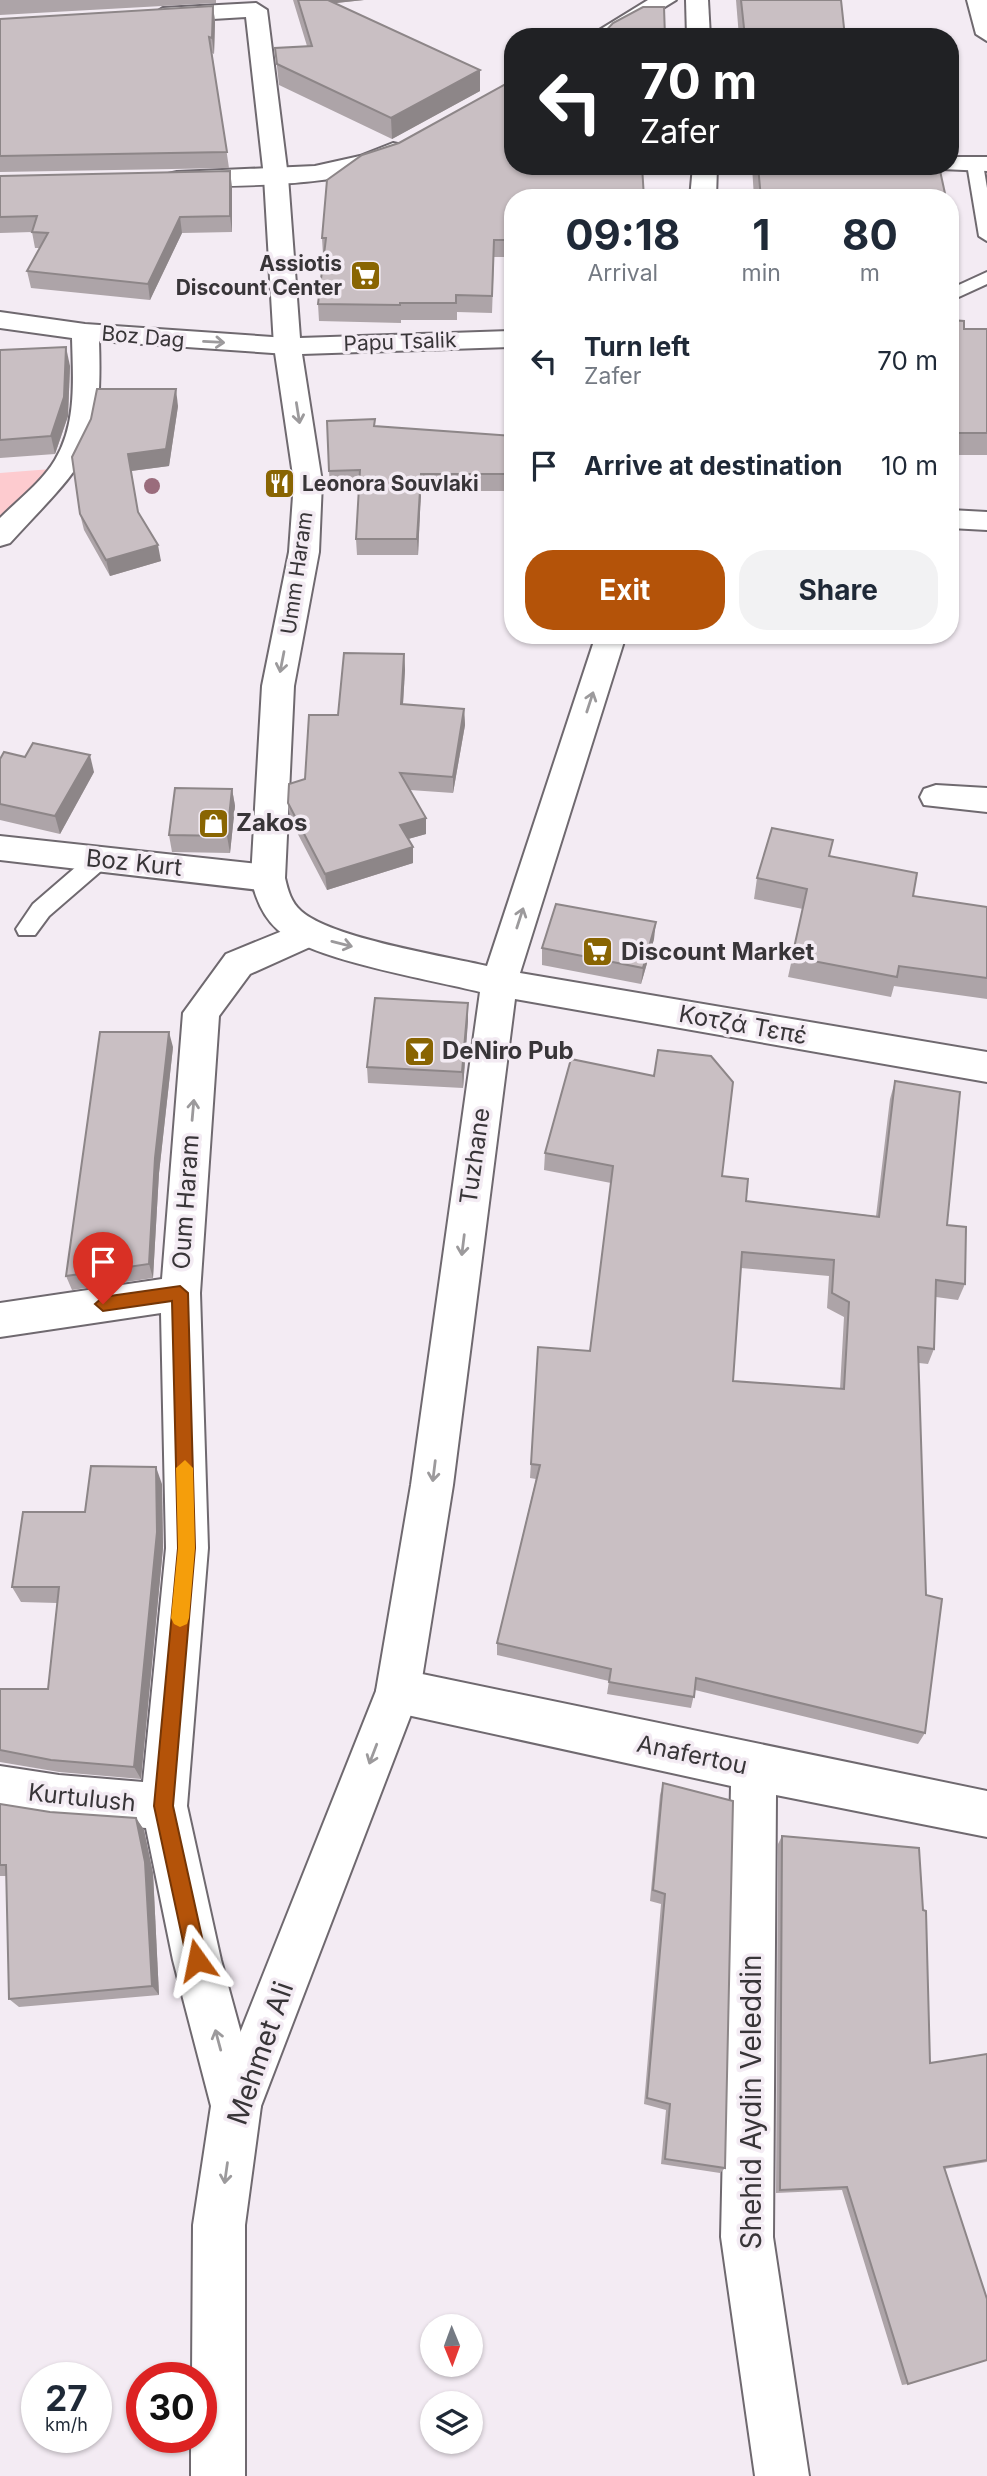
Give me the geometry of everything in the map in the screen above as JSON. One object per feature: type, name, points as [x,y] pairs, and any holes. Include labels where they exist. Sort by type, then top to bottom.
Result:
[{"type":"street","points":[[615,28],[666,0]]},
{"type":"street","points":[[698,0],[699,28]]},
{"type":"street","points":[[978,0],[987,34]]},
{"type":"street","points":[[135,17],[254,5]]},
{"type":"street","name":"Umm Haram","points":[[254,5],[276,177],[288,346],[309,482],[304,552],[278,686],[268,878],[271,898],[288,921],[307,934],[499,983]]},
{"type":"street","points":[[152,179],[276,177],[342,169],[389,153],[411,140]]},
{"type":"street","name":"Boz Dag","points":[[0,320],[85,332],[288,346]]},
{"type":"street","points":[[0,536],[61,472],[80,433],[86,389],[85,332]]},
{"type":"street","name":"Papu Tsalik","points":[[288,346],[504,339]]},
{"type":"street","points":[[959,520],[987,522]]},
{"type":"street","name":"Tuzhane","points":[[398,1691],[432,1485],[499,983],[608,644]]},
{"type":"street","points":[[936,797],[987,800]]},
{"type":"street","name":"Boz Kurt","points":[[0,848],[268,878]]},
{"type":"street","name":"Oum Haram","points":[[236,2106],[197,1960],[164,1806],[187,1548],[180,1293],[201,1013],[238,964],[307,934]]},
{"type":"street","name":"Κοτζά Τεπέ","points":[[499,983],[987,1067]]},
{"type":"street","points":[[0,1320],[180,1293]]},
{"type":"street","name":"Anafertou","points":[[398,1691],[754,1768],[987,1814]]},
{"type":"street","name":"Mehmet Ali","points":[[218,2476],[219,2225],[236,2106],[398,1691]]},
{"type":"street","name":"Shehid Aydin Veleddin","points":[[754,1768],[747,2237],[782,2476]]},
{"type":"street","name":"Kurtulush","points":[[0,1789],[60,1798],[164,1806]]},
{"type":"lane","points":[[971,164],[987,236]]},
{"type":"lane","points":[[959,291],[987,277]]},
{"type":"lane","points":[[27,929],[41,910],[100,859]]},
{"type":"shaded area","points":[[64,468],[0,536],[0,473]]},
{"type":"building","points":[[298,0],[328,0],[480,70],[391,118],[277,64],[275,48],[312,46]]},
{"type":"building","points":[[741,0],[841,0],[844,28],[744,28]]},
{"type":"building","points":[[213,6],[212,38],[209,37],[227,152],[0,156],[0,19]]},
{"type":"building","points":[[643,7],[664,7],[665,28],[608,28]]},
{"type":"building","points":[[504,85],[504,175],[643,175],[643,189],[504,189],[504,240],[494,240],[492,296],[456,295],[456,303],[318,304],[326,238],[322,238],[327,180],[362,155],[399,143]]},
{"type":"building","points":[[230,171],[230,216],[180,217],[148,284],[27,271],[48,233],[32,232],[37,216],[0,217],[0,176]]},
{"type":"building","points":[[759,175],[941,175],[944,189],[760,189]]},
{"type":"building","points":[[959,321],[964,321],[964,329],[987,329],[987,433],[959,433]]},
{"type":"building","points":[[66,347],[64,397],[51,436],[0,440],[0,350]]},
{"type":"building","points":[[97,389],[176,389],[166,449],[128,454],[138,512],[158,545],[106,560],[80,514],[72,457],[91,419]]},
{"type":"building","points":[[375,419],[374,426],[504,435],[504,474],[421,474],[417,539],[356,539],[360,470],[329,471],[327,421]]},
{"type":"building","points":[[344,653],[404,654],[401,704],[464,709],[453,777],[400,773],[426,818],[400,825],[413,847],[325,874],[288,803],[289,784],[305,779],[309,715],[338,715]]},
{"type":"building","points":[[33,743],[90,755],[55,816],[0,804],[0,759],[4,752],[25,757]]},
{"type":"building","points":[[175,788],[232,789],[227,836],[169,835]]},
{"type":"building","points":[[772,828],[833,840],[829,856],[917,873],[913,896],[987,907],[987,978],[899,966],[897,977],[792,957],[807,889],[757,878]]},
{"type":"building","name":"Discount Market","points":[[556,904],[656,922],[643,968],[542,948]]},
{"type":"building","name":"DeNiro Pub","points":[[375,998],[468,1003],[462,1072],[367,1067]]},
{"type":"building","points":[[100,1032],[169,1032],[155,1158],[149,1264],[66,1276]]},
{"type":"building","points":[[658,1050],[711,1056],[733,1082],[722,1176],[748,1179],[746,1201],[879,1217],[895,1081],[960,1092],[947,1225],[966,1227],[965,1284],[936,1280],[934,1349],[918,1347],[926,1595],[942,1599],[925,1733],[696,1678],[694,1697],[609,1682],[611,1669],[497,1643],[540,1465],[531,1464],[538,1347],[590,1351],[613,1166],[545,1153],[571,1059],[654,1076]],"holes":[[[742,1252],[834,1260],[832,1293],[849,1302],[844,1389],[733,1381]]]},
{"type":"building","points":[[91,1466],[156,1467],[157,1532],[134,1767],[51,1760],[0,1750],[0,1689],[48,1689],[59,1587],[12,1587],[23,1512],[85,1512]]},
{"type":"building","points":[[663,1783],[733,1801],[725,2168],[665,2159],[670,2104],[647,2098],[665,1894],[653,1890]]},
{"type":"building","points":[[0,1804],[50,1812],[136,1818],[145,1862],[152,1986],[9,1999],[6,1865],[0,1865]]},
{"type":"building","points":[[782,1836],[919,1848],[923,1910],[926,1911],[930,2063],[987,2054],[987,2160],[944,2167],[987,2299],[987,2360],[908,2384],[847,2187],[780,2190]]},
{"type":"slow traffic","points":[[180,1618],[187,1548],[185,1468]]},
{"type":"place","name":"Assiotis Discount Center","points":[[365,276]]},
{"type":"place","name":"Leonora Souvlaki","points":[[279,484]]},
{"type":"place","name":"Zakos","points":[[213,823]]},
{"type":"place","name":"Discount Market","points":[[598,952]]},
{"type":"place","name":"DeNiro Pub","points":[[419,1051]]},
{"type":"route","points":[[103,1304],[180,1293],[187,1548],[164,1806],[197,1960]]}]
